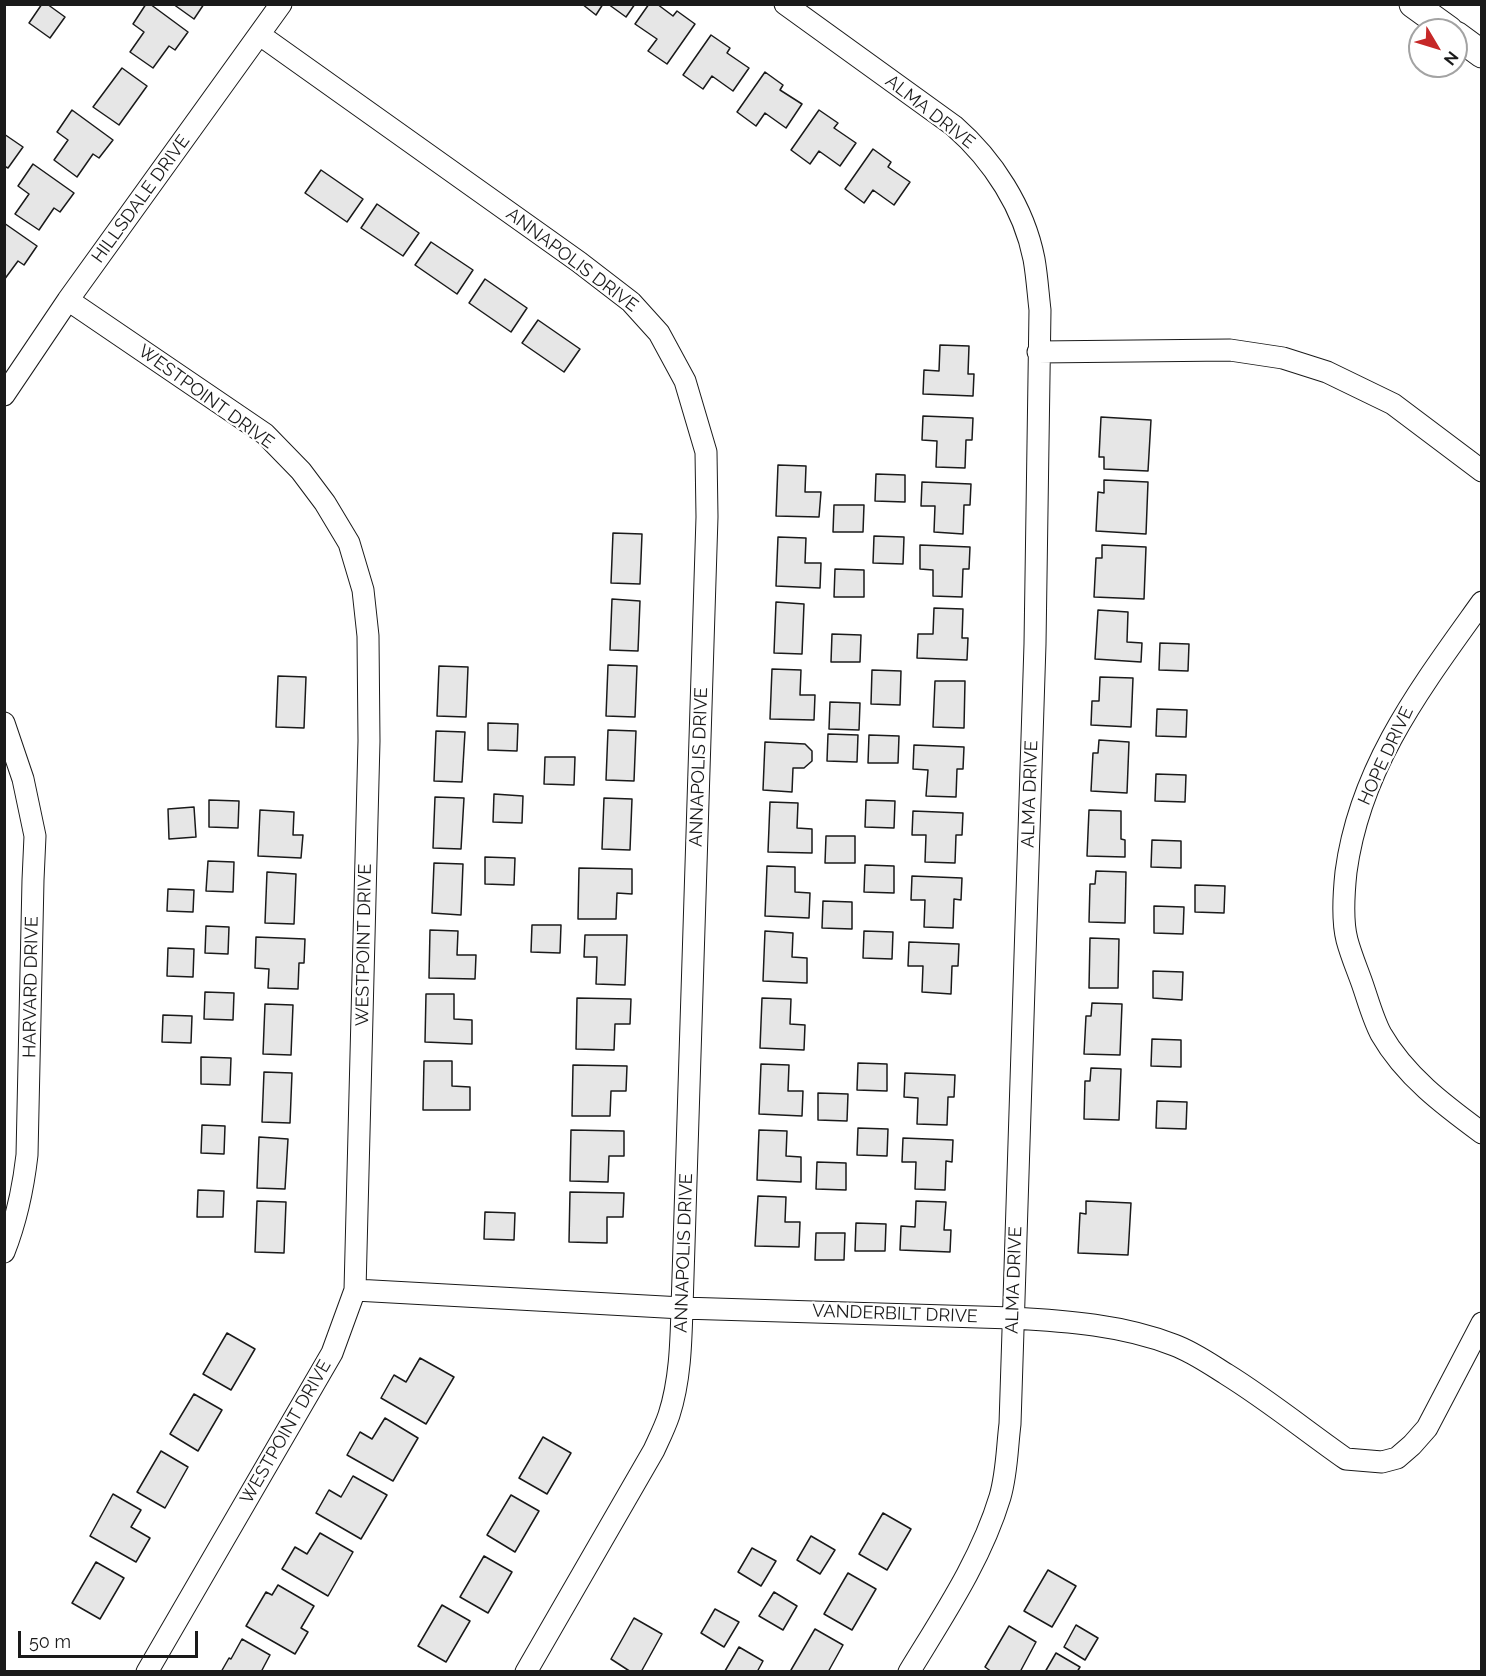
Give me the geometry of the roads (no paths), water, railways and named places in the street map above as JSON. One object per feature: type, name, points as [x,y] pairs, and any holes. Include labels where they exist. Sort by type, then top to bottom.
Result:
[{"type":"street","name":"HILLSDALE DRIVE","points":[[4,395],[68,300],[281,4]]},
{"type":"street","name":"ALMA DRIVE","points":[[784,4],[954,126],[987,160],[1011,198],[1026,231],[1033,257],[1040,310],[1035,656],[1010,1424],[1000,1495],[985,1539],[954,1597],[909,1671]]},
{"type":"street","points":[[1413,4],[1432,18]]},
{"type":"street","name":"ANNAPOLIS DRIVE","points":[[260,34],[579,262],[631,302],[659,333],[685,381],[706,452],[707,517],[681,1357],[669,1416],[654,1450],[526,1671]]},
{"type":"street","points":[[1468,44],[1482,54]]},
{"type":"street","name":"WESTPOINT DRIVE","points":[[68,300],[265,434],[301,471],[325,502],[350,543],[363,590],[368,636],[369,741],[355,1290],[332,1353],[147,1671]]},
{"type":"street","points":[[1038,352],[1230,350],[1283,358],[1327,372],[1393,404],[1482,471]]},
{"type":"street","name":"HOPE DRIVE","points":[[1482,602],[1413,698],[1388,744],[1364,796],[1350,847],[1344,893],[1346,939],[1380,1033],[1401,1063],[1424,1087],[1482,1132]]},
{"type":"street","name":"HARVARD DRIVE","points":[[4,723],[23,779],[35,836],[27,1155],[23,1192],[4,1252]]},
{"type":"street","name":"VANDERBILT DRIVE","points":[[355,1290],[682,1308],[1041,1319],[1110,1327],[1138,1333],[1176,1346],[1205,1361],[1242,1384],[1346,1459],[1382,1462],[1397,1458],[1427,1428],[1482,1323]]}]
